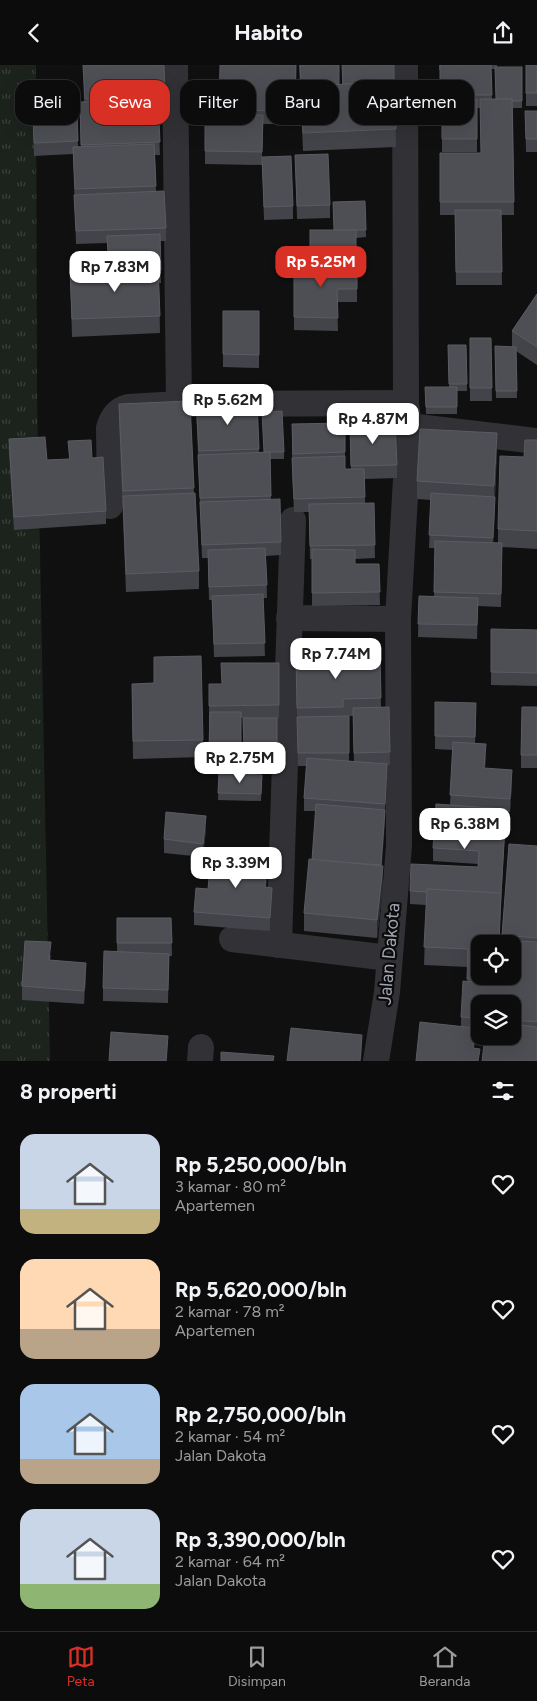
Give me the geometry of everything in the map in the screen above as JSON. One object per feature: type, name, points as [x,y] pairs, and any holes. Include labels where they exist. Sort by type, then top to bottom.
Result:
[{"type":"street","points":[[175,65],[178,404]]},
{"type":"street","name":"Jalan Dakota","points":[[376,1061],[387,992],[399,847],[398,619],[408,415],[405,65]]},
{"type":"street","points":[[110,506],[109,428],[114,417],[122,409],[128,407],[178,404],[408,415],[537,441]]},
{"type":"street","points":[[279,945],[293,521]]},
{"type":"street","points":[[289,618],[398,619]]},
{"type":"street","points":[[232,939],[390,958]]},
{"type":"green space","points":[[0,65],[36,65],[36,80],[15,80],[15,125],[36,125],[37,398],[50,1061],[0,1061]]},
{"type":"building","points":[[83,65],[164,65],[164,80],[90,80],[90,99],[85,99]]},
{"type":"building","points":[[220,65],[296,65],[296,80],[266,80],[266,111],[256,110],[256,80],[220,80]]},
{"type":"building","points":[[300,65],[339,65],[339,80],[301,80]]},
{"type":"building","points":[[342,65],[394,65],[394,80],[349,80],[349,84],[343,84]]},
{"type":"building","points":[[440,65],[491,65],[492,95],[474,95],[474,80],[440,80]]},
{"type":"building","points":[[526,65],[537,65],[537,93],[526,93]]},
{"type":"building","points":[[495,67],[522,67],[522,101],[496,99]]},
{"type":"building","points":[[339,84],[349,84],[349,125],[396,125],[396,129],[303,133],[303,125],[339,125]]},
{"type":"building","points":[[474,99],[477,99],[477,139],[442,139],[442,125],[474,125]]},
{"type":"building","points":[[480,99],[512,99],[514,202],[440,202],[440,153],[481,153]]},
{"type":"building","points":[[80,102],[90,102],[90,125],[159,125],[160,142],[81,145]]},
{"type":"building","points":[[525,111],[537,111],[537,139],[526,139]]},
{"type":"building","points":[[256,115],[263,115],[262,152],[205,151],[205,125],[256,125]]},
{"type":"building","points":[[33,125],[77,125],[78,141],[34,143]]},
{"type":"building","points":[[154,144],[156,186],[75,189],[73,147]]},
{"type":"building","points":[[328,154],[330,205],[297,206],[295,155]]},
{"type":"building","points":[[291,156],[293,206],[264,207],[262,157]]},
{"type":"building","points":[[164,191],[166,228],[76,231],[74,195]]},
{"type":"building","points":[[365,201],[366,230],[334,230],[333,202]]},
{"type":"building","points":[[455,210],[501,210],[502,272],[456,272]]},
{"type":"building","points":[[310,230],[356,230],[356,259],[310,259]]},
{"type":"building","points":[[160,234],[161,270],[158,270],[158,267],[109,269],[107,236]]},
{"type":"building","points":[[294,263],[357,263],[357,289],[337,289],[338,318],[294,317]]},
{"type":"building","points":[[158,267],[160,316],[72,319],[70,270]]},
{"type":"building","points":[[537,294],[537,347],[512,331]]},
{"type":"building","points":[[223,311],[259,311],[259,355],[223,354]]},
{"type":"building","points":[[470,338],[491,338],[492,388],[470,388]]},
{"type":"building","points":[[448,345],[466,345],[467,384],[449,384]]},
{"type":"building","points":[[495,346],[516,347],[517,391],[496,391]]},
{"type":"building","points":[[425,387],[457,387],[457,407],[426,407]]},
{"type":"building","points":[[257,400],[259,449],[199,451],[196,403]]},
{"type":"building","points":[[190,401],[194,488],[123,491],[119,404]]},
{"type":"building","points":[[282,411],[284,452],[264,452],[262,412]]},
{"type":"building","points":[[345,423],[345,452],[293,454],[292,424]]},
{"type":"building","points":[[395,423],[397,465],[351,466],[350,424]]},
{"type":"building","points":[[420,429],[497,433],[494,486],[417,481]]},
{"type":"building","points":[[45,437],[47,460],[70,459],[68,441],[91,440],[92,458],[103,457],[106,511],[14,517],[9,439]]},
{"type":"building","points":[[525,440],[537,440],[537,531],[498,529],[500,456],[524,457]]},
{"type":"building","points":[[270,452],[271,496],[200,498],[198,455]]},
{"type":"building","points":[[345,456],[345,469],[364,469],[365,497],[294,499],[292,458]]},
{"type":"building","points":[[195,493],[199,571],[126,574],[123,496]]},
{"type":"building","points":[[431,493],[495,497],[493,538],[429,535]]},
{"type":"building","points":[[280,499],[281,542],[202,545],[200,502]]},
{"type":"building","points":[[374,503],[375,545],[310,546],[309,504]]},
{"type":"building","points":[[435,541],[502,543],[501,594],[434,592]]},
{"type":"building","points":[[265,548],[267,585],[209,587],[208,550]]},
{"type":"building","points":[[312,549],[355,550],[355,564],[379,564],[380,592],[312,593]]},
{"type":"building","points":[[263,594],[265,643],[214,644],[212,596]]},
{"type":"building","points":[[419,596],[478,598],[477,625],[418,624]]},
{"type":"building","points":[[491,629],[537,630],[537,673],[491,672]]},
{"type":"building","points":[[201,656],[203,740],[133,741],[132,684],[154,683],[154,657]]},
{"type":"building","points":[[296,656],[380,656],[381,698],[343,699],[343,707],[297,708]]},
{"type":"building","points":[[221,663],[279,663],[279,705],[209,706],[209,684],[222,684]]},
{"type":"building","points":[[435,702],[476,703],[475,737],[435,736]]},
{"type":"building","points":[[389,707],[390,752],[354,753],[353,708]]},
{"type":"building","points":[[522,707],[537,707],[537,755],[521,755]]},
{"type":"building","points":[[210,712],[241,712],[241,749],[209,748]]},
{"type":"building","points":[[349,716],[349,753],[298,753],[297,717]]},
{"type":"building","points":[[243,718],[277,718],[277,748],[244,748]]},
{"type":"building","points":[[453,742],[486,744],[484,768],[512,770],[510,799],[450,795]]},
{"type":"building","points":[[307,758],[387,764],[385,804],[304,798]]},
{"type":"building","points":[[219,773],[262,775],[261,794],[218,793]]},
{"type":"building","points":[[316,804],[385,810],[381,865],[312,860]]},
{"type":"building","points":[[436,804],[506,809],[501,893],[427,889],[427,892],[410,891],[411,864],[478,867],[479,851],[433,848]]},
{"type":"building","points":[[166,812],[206,816],[203,844],[164,839]]},
{"type":"building","points":[[509,844],[537,846],[537,938],[521,937],[521,935],[502,935]]},
{"type":"building","points":[[211,856],[267,860],[265,887],[272,888],[270,918],[194,912],[196,888],[208,889]]},
{"type":"building","points":[[309,859],[383,866],[377,920],[304,913]]},
{"type":"building","points":[[427,889],[501,893],[499,935],[471,935],[471,979],[467,979],[468,949],[424,947]]},
{"type":"building","points":[[117,918],[171,918],[172,943],[117,943]]},
{"type":"building","points":[[25,941],[51,942],[49,960],[86,963],[84,991],[22,986]]},
{"type":"building","points":[[521,941],[537,942],[537,1022],[521,1021],[521,995],[471,995],[471,1018],[461,1017],[463,981],[471,982],[471,985],[521,985]]},
{"type":"building","points":[[104,951],[169,954],[168,990],[103,988]]},
{"type":"building","points":[[420,1022],[471,1028],[471,1045],[473,1045],[473,1048],[480,1049],[478,1061],[416,1061]]},
{"type":"building","points":[[521,1025],[537,1027],[537,1061],[482,1061],[484,1045],[521,1045]]},
{"type":"building","points":[[291,1028],[362,1035],[360,1061],[287,1061]]},
{"type":"building","points":[[111,1032],[168,1036],[166,1061],[109,1061]]},
{"type":"building","points":[[221,1052],[274,1056],[273,1061],[221,1061]]}]
